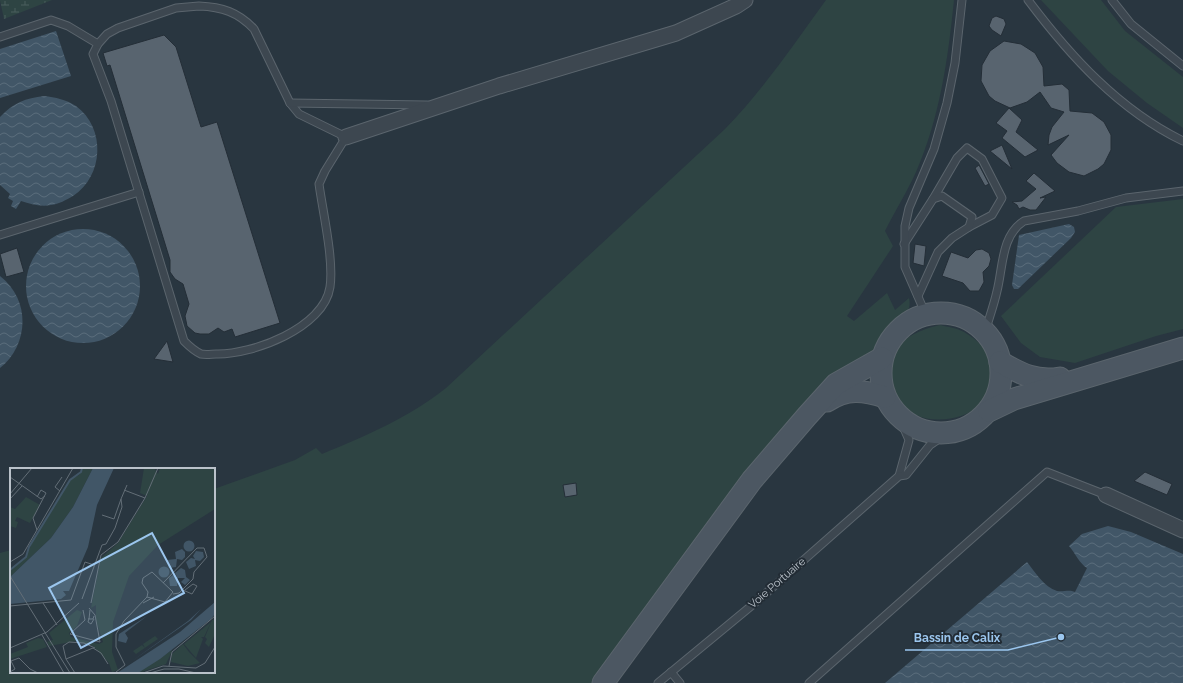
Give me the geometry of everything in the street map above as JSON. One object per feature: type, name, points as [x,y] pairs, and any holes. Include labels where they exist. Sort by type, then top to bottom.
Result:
[{"type":"street","points":[[346,137],[499,86],[676,32],[736,6],[744,0]]},
{"type":"street","points":[[989,411],[1000,388],[1000,362],[995,346],[985,332],[966,318],[943,313],[926,315],[910,321],[900,328],[890,342],[882,358],[880,371],[881,384],[885,397],[899,417],[913,427],[929,433],[946,434],[970,427],[989,411],[1014,399],[1183,348]]},
{"type":"street","points":[[603,683],[752,480],[836,384],[882,358]]},
{"type":"street","points":[[1000,362],[1032,379],[1047,380],[1114,368]]},
{"type":"street","points":[[814,408],[838,394],[863,391],[885,397]]},
{"type":"street","points":[[1106,495],[1183,530]]},
{"type":"lane","points":[[926,315],[905,267],[905,226],[909,208],[934,149],[947,103],[956,63],[962,0]]},
{"type":"lane","points":[[1028,0],[1057,37],[1086,69],[1112,94],[1142,116],[1183,141]]},
{"type":"lane","points":[[1112,0],[1131,24],[1183,66]]},
{"type":"lane","points":[[217,7],[233,12],[245,19],[254,29],[290,103],[299,114],[346,137],[325,171],[319,184],[330,267],[330,288],[323,306],[312,318],[299,328],[253,350],[228,354],[203,354],[193,350],[184,341],[111,102],[93,54],[98,44],[107,34],[118,28],[176,8],[217,7]]},
{"type":"lane","points":[[1,37],[51,20],[68,26],[98,44]]},
{"type":"lane","points":[[290,103],[442,106]]},
{"type":"lane","points":[[904,244],[957,158],[967,148],[982,159],[1002,198],[992,215],[952,238],[938,252],[918,296]]},
{"type":"lane","points":[[985,332],[998,289],[1005,250],[1017,225],[1024,221],[1078,211],[1126,198],[1183,191]]},
{"type":"lane","points":[[0,235],[139,192]]},
{"type":"lane","points":[[932,199],[942,196],[953,203],[972,217],[970,227]]},
{"type":"lane","points":[[897,479],[909,440],[899,417]]},
{"type":"lane","name":"Voie Portuaire","points":[[658,683],[756,602],[897,479],[906,475],[930,445],[946,434]]},
{"type":"lane","points":[[809,683],[1047,472],[1106,495]]},
{"type":"lane","points":[[671,672],[680,683]]},
{"type":"green space","points":[[0,0],[52,0],[4,19]]},
{"type":"green space","points":[[826,0],[954,0],[946,66],[931,130],[916,172],[885,231],[893,246],[847,316],[854,321],[887,293],[895,310],[909,298],[909,309],[880,342],[877,349],[594,683],[0,683],[0,553],[10,550],[10,673],[215,673],[215,489],[295,460],[316,448],[322,454],[386,426],[432,399],[446,388],[725,129],[752,99]]},
{"type":"green space","points":[[1041,0],[1101,0],[1125,31],[1183,77],[1183,128],[1147,103],[1108,71]]},
{"type":"green space","points":[[1183,199],[1183,329],[1156,336],[1075,363],[1040,357],[1021,343],[1001,316],[1116,207]]},
{"type":"green space","points":[[940,325],[964,332],[982,346],[992,364],[994,374],[993,384],[989,394],[981,404],[968,413],[950,418],[924,418],[909,410],[898,397],[889,377],[888,365],[891,355],[906,339],[928,328]]},
{"type":"water","points":[[56,31],[71,76],[0,98],[0,49]]},
{"type":"water","points":[[44,96],[69,102],[86,115],[93,127],[96,139],[97,152],[95,165],[91,177],[73,196],[57,204],[47,206],[21,201],[16,209],[11,206],[13,201],[8,198],[10,194],[0,185],[0,117],[20,102],[31,98]]},
{"type":"water","points":[[1069,224],[1074,227],[1075,232],[1071,238],[1018,289],[1014,289],[1012,285],[1019,235]]},
{"type":"water","points":[[83,229],[105,233],[124,245],[136,264],[140,286],[136,308],[124,327],[105,339],[83,343],[61,339],[42,327],[30,308],[26,286],[30,264],[42,245],[61,233]]},
{"type":"water","points":[[0,276],[10,286],[17,297],[21,310],[22,322],[21,335],[17,347],[10,358],[0,368]]},
{"type":"water","points":[[1108,526],[1131,532],[1183,554],[1183,683],[885,683],[1027,562],[1040,579],[1052,589],[1057,591],[1075,592],[1087,568],[1069,546],[1082,534]]},
{"type":"building","points":[[996,16],[1004,19],[1006,24],[1001,36],[989,26],[992,18]]},
{"type":"building","points":[[164,35],[176,47],[201,127],[217,122],[280,323],[235,337],[232,329],[224,332],[218,328],[209,334],[200,334],[195,333],[187,326],[185,316],[189,304],[183,284],[175,279],[170,272],[170,260],[110,65],[107,66],[103,53]]},
{"type":"building","points":[[1004,41],[1021,44],[1035,53],[1043,67],[1044,86],[1062,84],[1069,90],[1070,111],[1092,113],[1104,122],[1111,135],[1111,150],[1104,164],[1098,169],[1084,176],[1069,172],[1057,163],[1051,155],[1069,135],[1048,145],[1049,135],[1052,127],[1064,112],[1051,108],[1040,92],[1027,102],[1010,108],[995,101],[989,96],[981,81],[982,65],[990,51]]},
{"type":"building","points":[[1009,108],[1022,120],[1016,132],[1038,150],[1025,157],[1002,138],[1007,131],[996,123]]},
{"type":"building","points":[[1002,145],[1012,169],[990,151]]},
{"type":"building","points":[[979,165],[989,184],[985,186],[975,168]]},
{"type":"building","points":[[1034,173],[1055,191],[1040,198],[1046,197],[1036,210],[1030,210],[1023,207],[1019,209],[1017,205],[1012,202],[1022,201],[1036,189],[1026,181]]},
{"type":"building","points":[[915,244],[926,246],[924,266],[913,263]]},
{"type":"building","points":[[17,248],[24,272],[6,277],[0,254]]},
{"type":"building","points":[[982,249],[989,253],[991,259],[989,266],[983,272],[984,282],[979,291],[970,291],[963,283],[942,276],[951,252],[968,258],[976,250]]},
{"type":"building","points":[[167,341],[173,362],[154,359]]},
{"type":"building","points":[[1145,472],[1172,484],[1167,495],[1134,481]]},
{"type":"building","points":[[576,483],[577,495],[565,497],[563,485]]},
{"type":"place","name":"Bassin de Calix","points":[[1061,637]]}]
